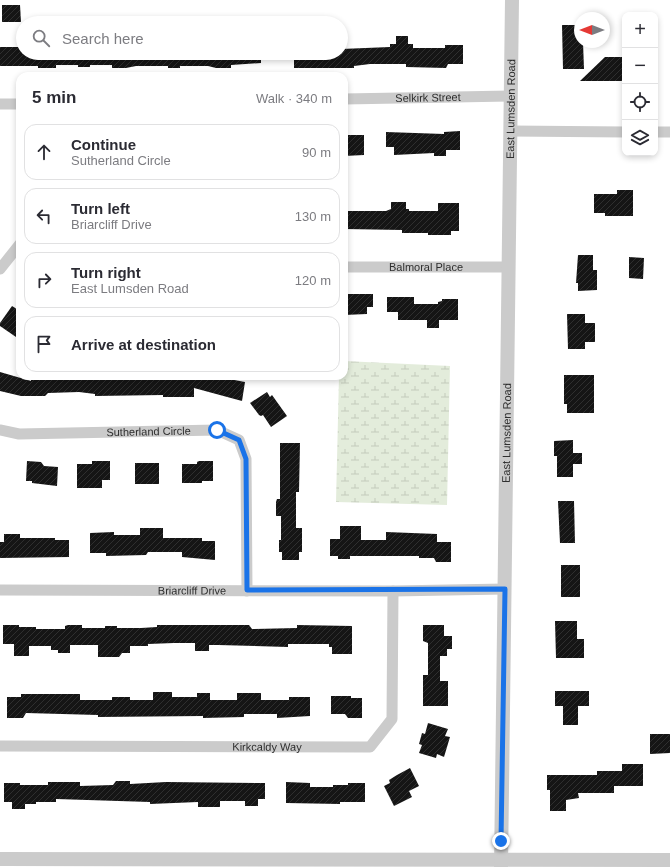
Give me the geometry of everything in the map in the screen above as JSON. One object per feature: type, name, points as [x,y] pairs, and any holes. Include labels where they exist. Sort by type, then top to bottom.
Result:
[{"type":"street","name":"East Lumsden Road","points":[[501,863],[512,0]]},
{"type":"street","name":"Selkirk Street","points":[[348,99],[511,96]]},
{"type":"street","points":[[0,104],[16,104]]},
{"type":"street","points":[[510,131],[622,132]]},
{"type":"street","points":[[658,132],[670,132]]},
{"type":"street","points":[[0,269],[16,249]]},
{"type":"street","name":"Balmoral Place","points":[[348,267],[509,267]]},
{"type":"street","name":"Sutherland Circle","points":[[0,430],[19,434],[217,430],[239,440],[246,459],[247,590]]},
{"type":"street","name":"Briarcliff Drive","points":[[0,590],[393,591],[505,589]]},
{"type":"street","name":"Kirkcaldy Way","points":[[0,746],[370,747],[392,719],[393,591]]},
{"type":"street","points":[[0,859],[228,863],[501,863],[670,860]]},
{"type":"green space","points":[[348,361],[450,366],[447,505],[336,502],[339,380],[348,380]]},
{"type":"building","points":[[2,5],[20,5],[21,16],[16,16],[16,22],[2,22]]},
{"type":"building","points":[[562,25],[574,25],[574,48],[583,48],[584,69],[563,69]]},
{"type":"building","points":[[396,36],[408,36],[408,44],[413,44],[413,48],[445,48],[445,45],[463,45],[463,64],[448,64],[446,68],[406,67],[406,64],[370,64],[354,66],[354,68],[294,68],[294,60],[348,60],[348,49],[390,47],[390,44],[396,44]]},
{"type":"building","points":[[0,47],[16,47],[16,60],[261,60],[261,63],[231,65],[231,68],[216,68],[208,66],[180,66],[180,68],[168,68],[168,66],[136,66],[112,68],[112,65],[90,65],[90,67],[78,67],[78,65],[56,65],[56,68],[38,68],[38,66],[0,66]]},
{"type":"building","points":[[605,57],[622,57],[622,81],[580,81]]},
{"type":"building","points":[[460,131],[460,150],[446,150],[446,156],[434,156],[434,153],[394,155],[394,147],[386,147],[386,132],[444,134],[444,132]]},
{"type":"building","points":[[348,135],[364,135],[364,155],[348,156]]},
{"type":"building","points":[[617,190],[633,190],[633,216],[605,216],[605,213],[594,213],[594,194],[617,194]]},
{"type":"building","points":[[391,202],[406,202],[406,209],[409,209],[409,211],[438,211],[438,203],[459,203],[459,231],[451,231],[451,235],[428,235],[428,233],[402,233],[402,230],[348,229],[348,211],[386,211],[391,209]]},
{"type":"building","points":[[578,255],[593,255],[593,270],[597,270],[597,290],[578,291],[578,283],[576,283]]},
{"type":"building","points":[[629,257],[644,258],[643,279],[629,278]]},
{"type":"building","points":[[348,294],[373,294],[373,307],[367,307],[367,314],[348,315]]},
{"type":"building","points":[[387,297],[414,297],[414,304],[438,304],[438,302],[442,301],[442,299],[458,299],[458,320],[439,320],[439,328],[427,328],[427,320],[398,320],[398,312],[387,312]]},
{"type":"building","points":[[12,306],[16,308],[16,337],[0,326],[0,323]]},
{"type":"building","points":[[567,314],[585,314],[585,323],[595,323],[595,342],[585,342],[585,349],[568,349]]},
{"type":"building","points":[[0,372],[16,377],[16,380],[31,381],[234,380],[245,382],[242,401],[194,388],[194,397],[163,397],[163,395],[95,396],[95,394],[79,392],[48,393],[45,396],[21,396],[0,391]]},
{"type":"building","points":[[564,375],[594,375],[594,413],[567,413],[567,404],[564,404]]},
{"type":"building","points":[[267,392],[270,397],[272,395],[287,416],[271,427],[263,415],[259,415],[250,403]]},
{"type":"building","points":[[573,440],[573,453],[582,453],[582,464],[573,464],[573,477],[557,477],[557,456],[554,456],[554,441]]},
{"type":"building","points":[[280,443],[300,443],[299,492],[296,492],[296,528],[302,528],[302,552],[299,552],[299,560],[282,560],[282,552],[279,552],[279,540],[281,540],[281,516],[276,516],[276,502],[277,499],[280,499]]},
{"type":"building","points":[[27,461],[41,462],[44,466],[58,467],[57,486],[26,481]]},
{"type":"building","points":[[92,461],[110,461],[110,480],[102,480],[102,488],[77,488],[77,464],[92,464]]},
{"type":"building","points":[[199,461],[213,461],[213,481],[202,481],[202,483],[182,483],[182,464],[197,464]]},
{"type":"building","points":[[135,463],[159,463],[159,484],[135,484]]},
{"type":"building","points":[[558,501],[574,501],[575,543],[560,543]]},
{"type":"building","points":[[340,526],[361,526],[361,540],[386,540],[386,532],[437,534],[437,542],[451,542],[451,562],[436,562],[434,558],[419,558],[419,556],[350,556],[350,559],[338,559],[338,556],[330,556],[330,539],[340,539]]},
{"type":"building","points":[[140,528],[163,528],[163,538],[202,538],[202,541],[215,541],[215,560],[182,557],[182,552],[148,552],[146,555],[106,556],[106,553],[90,553],[90,533],[114,532],[114,535],[140,535]]},
{"type":"building","points":[[4,534],[20,534],[20,538],[55,538],[55,540],[69,540],[69,557],[0,558],[0,542],[4,542]]},
{"type":"building","points":[[561,565],[580,565],[580,597],[561,597]]},
{"type":"building","points":[[555,621],[577,621],[577,639],[584,639],[584,658],[556,658]]},
{"type":"building","points":[[3,625],[36,627],[36,629],[65,629],[65,626],[68,625],[82,625],[82,628],[105,628],[105,626],[117,626],[117,628],[141,628],[157,627],[157,625],[249,625],[252,629],[297,628],[297,625],[352,626],[352,654],[332,654],[332,647],[329,647],[329,644],[288,644],[288,647],[209,645],[209,651],[195,651],[195,643],[174,643],[148,644],[148,646],[130,646],[130,653],[122,653],[119,657],[98,657],[98,645],[70,645],[70,653],[58,653],[58,650],[51,650],[51,646],[29,646],[29,656],[14,656],[14,644],[3,644]]},
{"type":"building","points":[[423,625],[444,625],[444,636],[452,636],[452,649],[447,649],[447,656],[440,656],[440,681],[448,681],[448,706],[423,706],[423,675],[428,675],[428,643],[423,641]]},
{"type":"building","points":[[555,691],[589,691],[589,706],[578,706],[578,725],[563,725],[563,706],[555,706]]},
{"type":"building","points":[[153,692],[172,692],[172,697],[197,697],[197,693],[210,693],[210,700],[237,700],[237,693],[261,693],[261,700],[289,700],[289,697],[310,697],[310,716],[277,718],[277,714],[244,714],[244,717],[203,718],[203,716],[98,717],[98,715],[26,713],[23,718],[7,718],[7,697],[21,697],[21,694],[80,694],[80,700],[112,700],[112,697],[130,697],[130,700],[153,700]]},
{"type":"building","points":[[331,696],[351,696],[351,698],[362,698],[362,718],[348,718],[345,714],[331,714]]},
{"type":"building","points":[[428,723],[448,729],[445,736],[450,737],[444,757],[437,754],[436,758],[419,753],[422,745],[419,744],[422,733],[425,734]]},
{"type":"building","points":[[650,734],[670,734],[670,753],[650,754]]},
{"type":"building","points":[[622,764],[643,764],[643,786],[614,786],[614,793],[578,793],[579,798],[566,800],[566,811],[550,811],[550,790],[547,790],[547,775],[597,775],[597,771],[622,771]]},
{"type":"building","points":[[410,768],[419,786],[409,791],[412,797],[394,806],[384,786],[390,783],[389,780]]},
{"type":"building","points":[[116,781],[130,781],[130,784],[166,782],[265,783],[265,799],[258,799],[258,806],[245,806],[245,801],[220,801],[220,807],[198,807],[198,802],[150,804],[150,802],[56,799],[56,802],[36,802],[36,804],[25,804],[25,809],[12,809],[12,802],[4,802],[4,783],[20,783],[20,785],[48,785],[48,782],[80,782],[80,786],[113,785]]},
{"type":"building","points":[[286,782],[310,783],[310,787],[333,787],[333,785],[348,785],[348,783],[365,783],[365,802],[340,802],[340,804],[286,803]]},
{"type":"route","points":[[217,430],[239,440],[246,459],[247,590],[393,591],[505,589],[501,841]]}]
